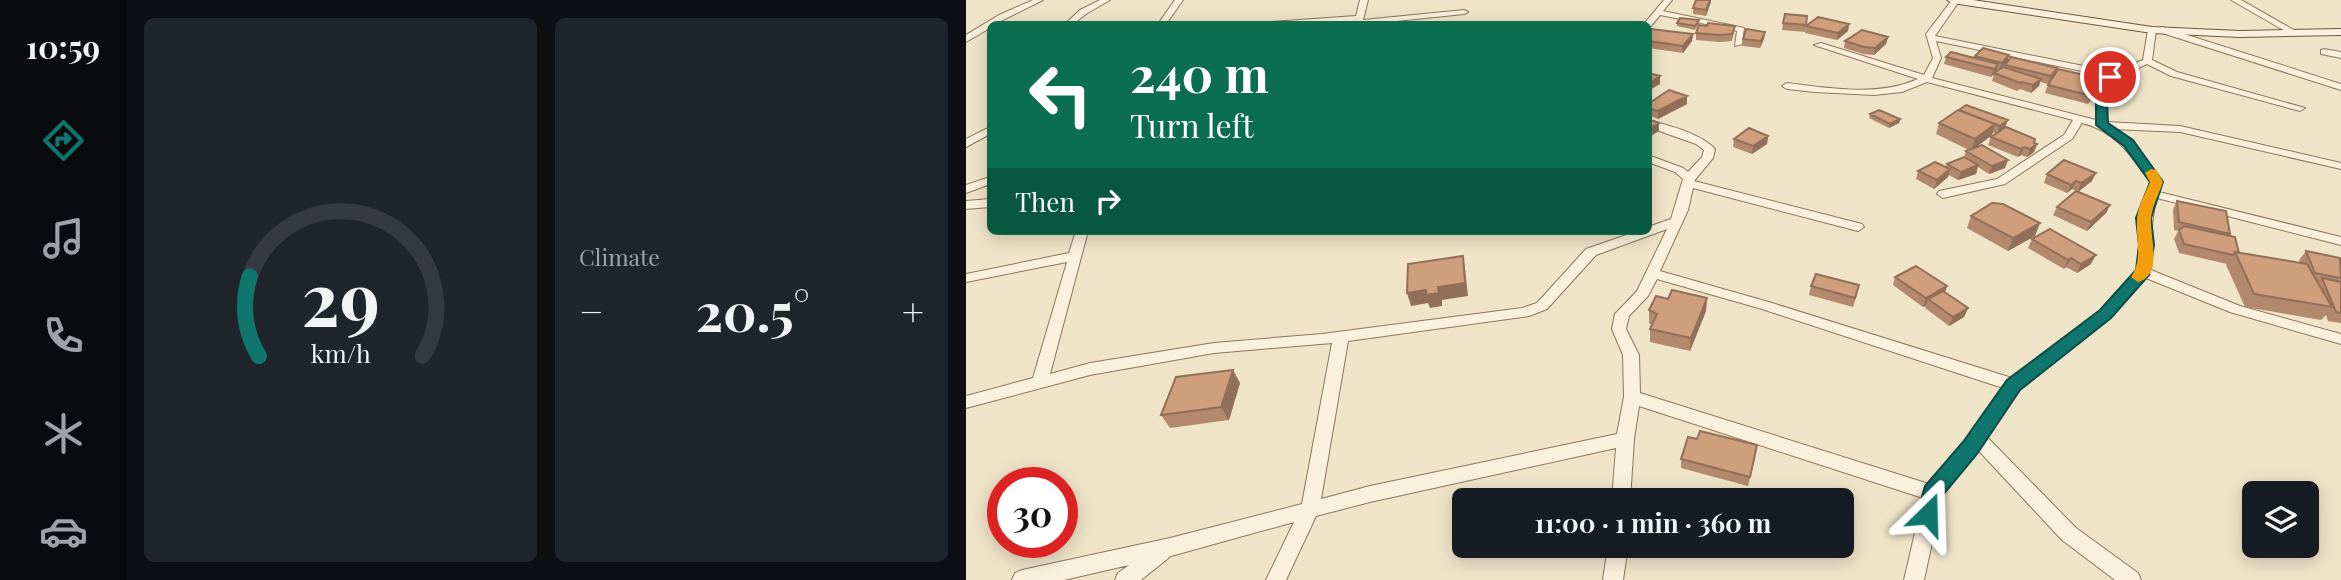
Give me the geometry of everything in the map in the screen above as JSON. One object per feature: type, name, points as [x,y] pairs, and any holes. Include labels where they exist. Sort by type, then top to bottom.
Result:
[{"type":"street","points":[[995,21],[1038,0]]},
{"type":"street","points":[[1072,21],[1106,0]]},
{"type":"street","points":[[1164,21],[1179,0]]},
{"type":"street","points":[[1358,21],[1364,0]]},
{"type":"street","points":[[1650,21],[1668,0]]},
{"type":"street","points":[[1787,86],[1840,90],[1905,89],[1927,79],[1937,58],[1930,34],[1955,0],[2157,30],[2341,32]]},
{"type":"street","points":[[2235,0],[2295,33]]},
{"type":"street","points":[[1369,21],[1464,12]]},
{"type":"street","points":[[1658,12],[1741,30],[1738,44]]},
{"type":"street","points":[[966,39],[987,26]]},
{"type":"street","points":[[2147,61],[2157,30]]},
{"type":"street","points":[[2157,30],[2341,87]]},
{"type":"street","points":[[1932,38],[2113,75],[2147,61],[2202,83],[2300,108]]},
{"type":"street","points":[[1818,45],[1927,79],[2102,125],[2201,132],[2341,166]]},
{"type":"street","points":[[2324,52],[2341,55]]},
{"type":"street","points":[[2102,125],[2102,99],[2113,75]]},
{"type":"street","points":[[1943,194],[2001,182],[2068,137],[2079,119]]},
{"type":"street","points":[[1622,488],[1625,439],[1632,397],[1631,355],[1619,329],[1622,314],[1643,293],[1682,210],[1688,180],[1707,158],[1710,149],[1700,142],[1652,124]]},
{"type":"street","points":[[1914,580],[1933,493],[1977,438],[2014,385],[2105,314],[2144,272],[2144,218],[2156,182],[2150,170],[2128,143],[2102,125]]},
{"type":"street","points":[[966,144],[987,131]]},
{"type":"street","points":[[1652,160],[1679,170],[1688,180],[1858,227]]},
{"type":"street","points":[[966,189],[987,181]]},
{"type":"street","points":[[2154,194],[2341,241]]},
{"type":"street","points":[[966,205],[987,203]]},
{"type":"street","points":[[1652,230],[1675,222]]},
{"type":"street","points":[[1040,381],[1081,235]]},
{"type":"street","points":[[966,402],[1040,381],[1214,348],[1341,336],[1524,313],[1542,306],[1591,252],[1639,235]]},
{"type":"street","points":[[966,278],[1075,256]]},
{"type":"street","points":[[2144,272],[2235,309],[2341,339]]},
{"type":"street","points":[[1653,273],[1767,306],[2014,385]]},
{"type":"street","points":[[1276,580],[1310,510],[1341,336]]},
{"type":"street","points":[[1632,397],[1933,493]]},
{"type":"street","points":[[1977,438],[2069,534],[2131,580]]},
{"type":"street","points":[[1022,580],[1170,547],[1370,494],[1625,439]]},
{"type":"street","points":[[1125,580],[1170,547]]},
{"type":"street","points":[[1613,580],[1616,558]]},
{"type":"building","points":[[1696,0],[1710,0],[1706,10],[1693,8]]},
{"type":"building","points":[[1785,14],[1807,16],[1806,25],[1783,23]]},
{"type":"building","points":[[1818,17],[1849,24],[1838,33],[1806,26]]},
{"type":"building","points":[[1680,18],[1699,20],[1695,26],[1677,23]]},
{"type":"building","points":[[1708,23],[1735,26],[1732,34],[1696,33],[1699,25],[1707,26]]},
{"type":"building","points":[[1652,29],[1693,34],[1683,46],[1652,42]]},
{"type":"building","points":[[1746,29],[1765,32],[1761,41],[1743,39]]},
{"type":"building","points":[[1862,30],[1888,37],[1875,48],[1845,41]]},
{"type":"building","points":[[1983,48],[2009,55],[2002,63],[1975,56]]},
{"type":"building","points":[[1951,52],[1998,64],[1994,69],[1946,57]]},
{"type":"building","points":[[2011,57],[2057,68],[2051,76],[2005,65]]},
{"type":"building","points":[[2003,67],[2041,79],[2033,85],[1994,73]]},
{"type":"building","points":[[2058,69],[2102,79],[2092,96],[2048,85]]},
{"type":"building","points":[[1669,90],[1687,96],[1658,111],[1652,109],[1652,101]]},
{"type":"building","points":[[1966,105],[2008,120],[2000,126],[1959,110]]},
{"type":"building","points":[[1879,110],[1900,119],[1890,124],[1870,114]]},
{"type":"building","points":[[1958,110],[1995,124],[1975,139],[1939,123]]},
{"type":"building","points":[[2006,127],[2035,139],[2034,143],[2037,144],[2030,149],[2021,149],[1991,137]]},
{"type":"building","points":[[1749,128],[1768,136],[1753,146],[1734,139]]},
{"type":"building","points":[[1982,145],[2008,160],[1992,166],[1966,151]]},
{"type":"building","points":[[1964,157],[1978,165],[1961,172],[1947,164]]},
{"type":"building","points":[[2064,160],[2096,173],[2081,183],[2076,181],[2071,185],[2047,174]]},
{"type":"building","points":[[1935,162],[1950,169],[1937,180],[1918,171]]},
{"type":"building","points":[[2076,191],[2110,205],[2091,222],[2057,207]]},
{"type":"building","points":[[2177,201],[2226,211],[2230,234],[2179,222]]},
{"type":"building","points":[[1992,203],[2003,204],[2040,223],[2013,238],[1971,216]]},
{"type":"building","points":[[2184,226],[2235,237],[2239,253],[2235,252],[2233,255],[2184,244],[2179,230]]},
{"type":"building","points":[[2050,229],[2096,255],[2081,264],[2071,258],[2068,260],[2032,239]]},
{"type":"building","points":[[2306,251],[2340,258],[2341,278],[2315,273]]},
{"type":"building","points":[[2235,252],[2307,264],[2332,307],[2254,294]]},
{"type":"building","points":[[1463,256],[1465,283],[1438,287],[1439,293],[1426,295],[1426,290],[1407,293],[1408,264]]},
{"type":"building","points":[[1916,266],[1947,286],[1926,298],[1895,277]]},
{"type":"building","points":[[1816,274],[1859,285],[1855,298],[1811,286]]},
{"type":"building","points":[[2322,278],[2341,282],[2341,313],[2336,312]]},
{"type":"building","points":[[1672,290],[1707,298],[1691,338],[1650,329],[1657,314],[1649,310],[1656,296],[1668,299]]},
{"type":"building","points":[[1943,291],[1968,308],[1953,317],[1928,299]]},
{"type":"building","points":[[1233,370],[1221,407],[1161,415],[1176,377]]},
{"type":"building","points":[[1700,431],[1757,445],[1750,477],[1681,459],[1688,437],[1697,439]]},
{"type":"slow traffic","points":[[2138,277],[2144,272],[2144,218],[2156,182],[2151,173]]},
{"type":"route","points":[[1928,514],[1933,493],[1970,448],[2014,385],[2105,314],[2144,272],[2144,218],[2156,182],[2150,170],[2128,143],[2102,125],[2102,99],[2110,77]]}]
